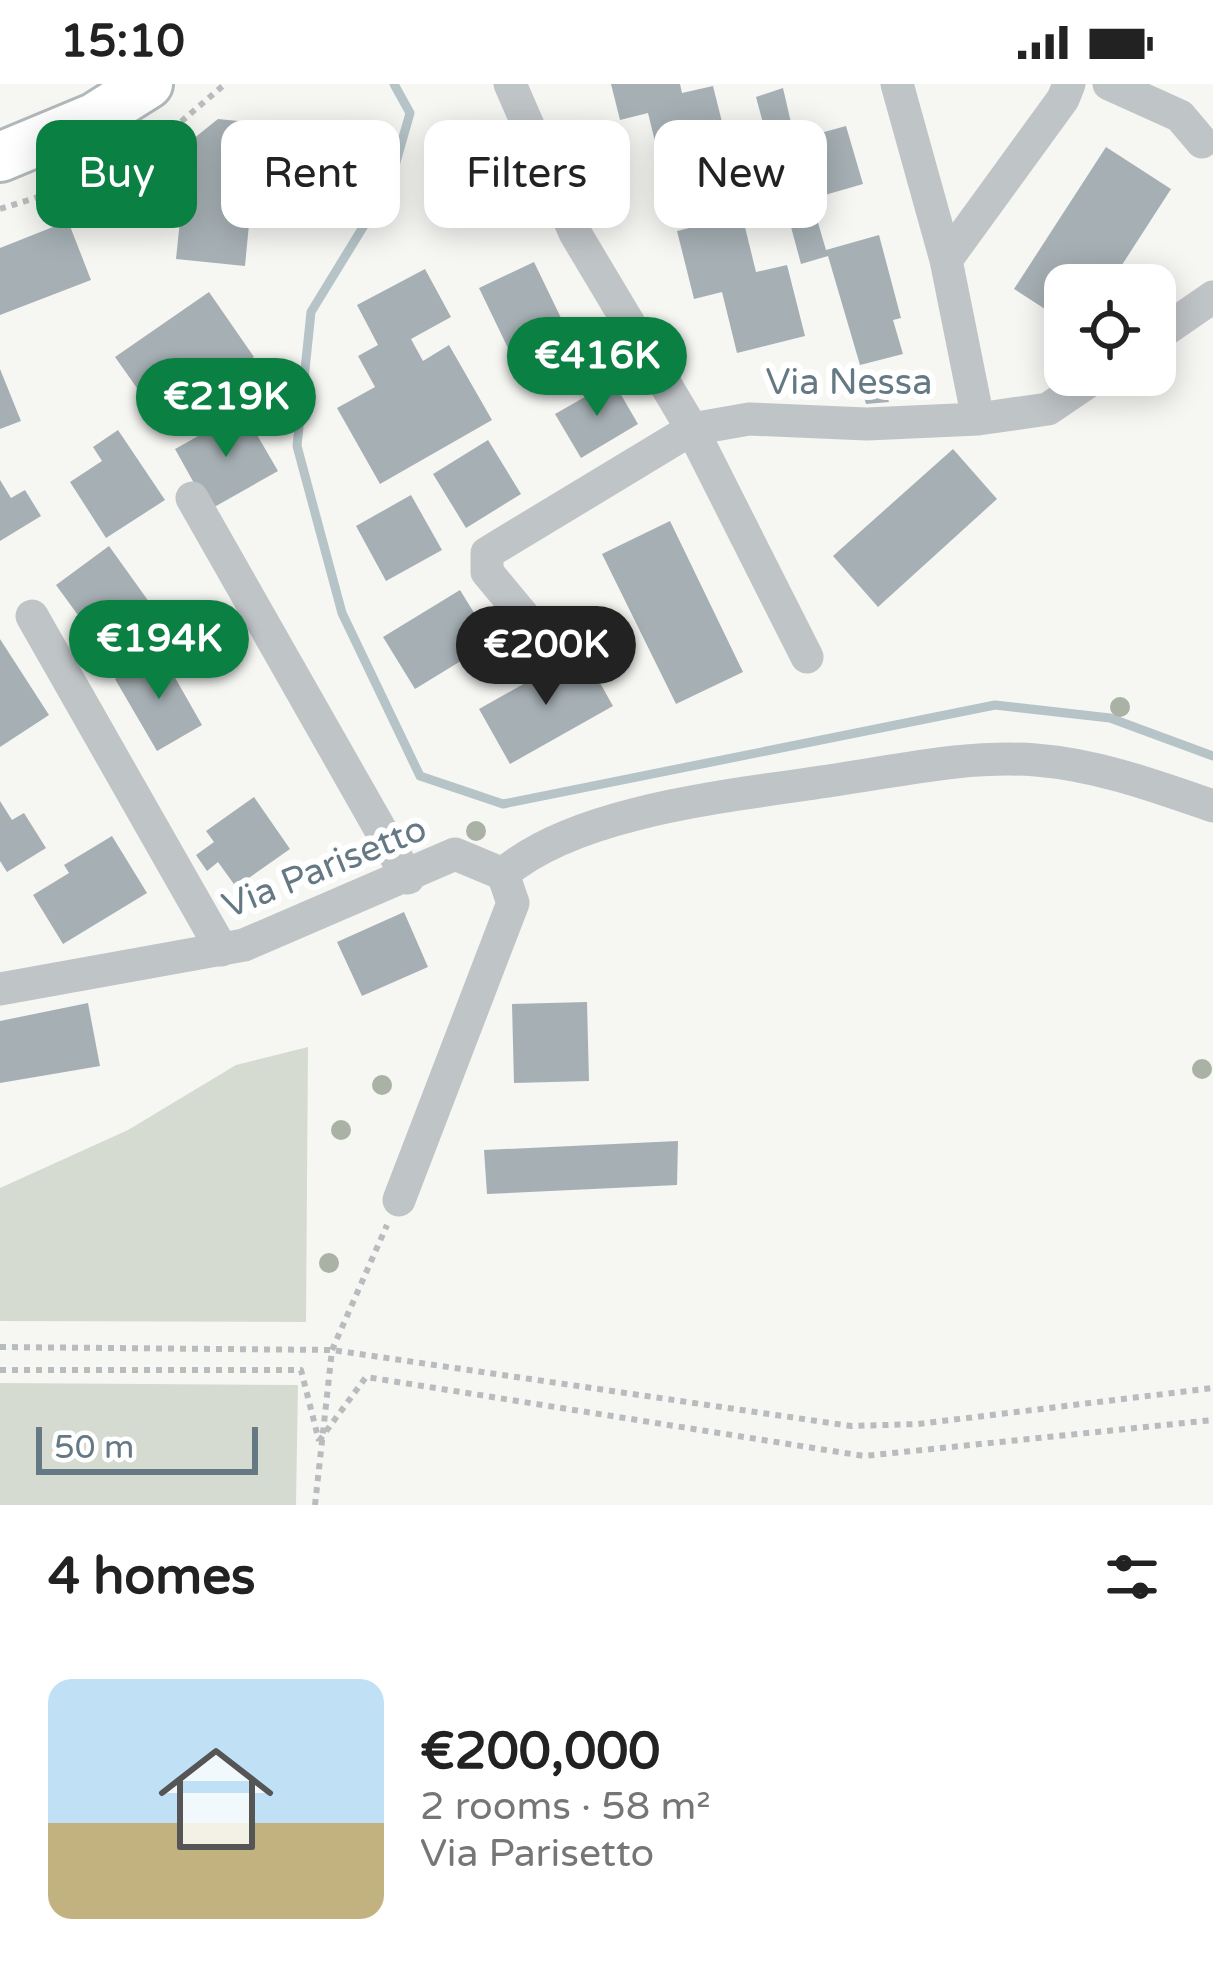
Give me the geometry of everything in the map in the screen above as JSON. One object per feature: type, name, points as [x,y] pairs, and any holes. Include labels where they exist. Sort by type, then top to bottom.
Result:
[{"type":"street","points":[[94,118],[129,84]]},
{"type":"street","points":[[0,157],[94,118],[148,84]]},
{"type":"street","points":[[511,84],[575,233],[692,429],[807,657]]},
{"type":"street","points":[[897,84],[946,260],[978,419]]},
{"type":"street","points":[[946,260],[1064,99],[1069,84]]},
{"type":"street","points":[[1109,84],[1180,116],[1202,142]]},
{"type":"street","points":[[1176,323],[1213,297]]},
{"type":"street","name":"Via Nessa","points":[[692,429],[749,419],[867,424],[978,419],[1048,409],[1067,396]]},
{"type":"street","points":[[535,630],[488,572],[487,553],[692,429]]},
{"type":"street","points":[[192,498],[408,878]]},
{"type":"street","points":[[32,616],[222,950]]},
{"type":"street","points":[[399,1200],[508,888],[524,855],[585,829],[694,802],[972,759],[1036,760],[1106,770],[1213,806]]},
{"type":"street","name":"Via Parisetto","points":[[0,989],[244,945],[455,854],[508,888]]},
{"type":"path","points":[[0,209],[89,181],[141,155],[225,84]]},
{"type":"path","points":[[316,1505],[332,1350],[399,1200]]},
{"type":"path","points":[[0,1347],[332,1350],[851,1426],[918,1424],[1213,1388]]},
{"type":"path","points":[[0,1370],[301,1370],[319,1442]]},
{"type":"path","points":[[319,1442],[366,1377],[864,1456],[998,1446],[1213,1420]]},
{"type":"shaded area","points":[[308,1047],[306,1322],[0,1321],[0,1188],[128,1130],[236,1065]]},
{"type":"shaded area","points":[[0,1383],[298,1385],[296,1505],[0,1505]]},
{"type":"building","points":[[611,84],[680,84],[682,93],[713,86],[722,120],[654,120],[654,137],[648,113],[620,120]]},
{"type":"building","points":[[783,88],[790,120],[762,120],[756,97]]},
{"type":"building","points":[[218,119],[228,120],[221,120],[221,228],[249,228],[245,266],[176,259],[179,228],[197,228],[197,136]]},
{"type":"building","points":[[846,126],[863,184],[827,194],[827,131]]},
{"type":"building","points":[[1106,147],[1171,189],[1123,264],[1044,264],[1044,308],[1014,289]]},
{"type":"building","points":[[50,228],[71,228],[91,280],[0,315],[0,248]]},
{"type":"building","points":[[745,228],[756,272],[787,265],[805,336],[737,353],[722,292],[694,299],[677,231]]},
{"type":"building","points":[[791,228],[820,228],[826,250],[879,235],[901,318],[893,320],[903,354],[860,365],[828,256],[801,264]]},
{"type":"building","points":[[534,262],[576,349],[521,375],[479,288]]},
{"type":"building","points":[[425,269],[451,317],[411,339],[423,361],[449,345],[492,420],[380,484],[337,408],[375,387],[358,356],[378,345],[357,305]]},
{"type":"building","points":[[209,292],[254,357],[161,422],[115,357]]},
{"type":"building","points":[[0,369],[21,421],[0,429]]},
{"type":"building","points":[[880,373],[889,402],[866,404],[859,379]]},
{"type":"building","points":[[613,381],[638,424],[581,458],[555,414]]},
{"type":"building","points":[[243,411],[278,471],[209,510],[175,449]]},
{"type":"building","points":[[118,430],[165,500],[106,538],[70,482],[102,461],[93,447]]},
{"type":"building","points":[[488,440],[521,494],[466,528],[433,474]]},
{"type":"building","points":[[953,449],[997,499],[878,607],[833,556]]},
{"type":"building","points":[[0,480],[11,498],[25,490],[41,516],[0,541]]},
{"type":"building","points":[[411,495],[442,550],[386,581],[356,526]]},
{"type":"building","points":[[670,521],[743,672],[676,704],[602,554]]},
{"type":"building","points":[[109,546],[152,606],[99,644],[56,585]]},
{"type":"building","points":[[460,590],[492,642],[415,689],[383,637]]},
{"type":"building","points":[[0,639],[49,715],[0,747]]},
{"type":"building","points":[[582,651],[613,706],[510,764],[479,709]]},
{"type":"building","points":[[161,653],[202,725],[157,751],[115,679]]},
{"type":"building","points":[[254,797],[290,849],[236,887],[218,862],[207,871],[196,855],[214,842],[206,831]]},
{"type":"building","points":[[0,801],[12,820],[24,813],[46,848],[7,872],[0,861]]},
{"type":"building","points":[[112,836],[147,893],[63,944],[33,895],[69,873],[64,865]]},
{"type":"building","points":[[404,912],[428,967],[362,996],[337,942]]},
{"type":"building","points":[[587,1002],[589,1081],[514,1083],[512,1004]]},
{"type":"building","points":[[88,1003],[100,1066],[0,1083],[0,1021]]},
{"type":"building","points":[[678,1141],[677,1185],[487,1194],[484,1150]]},
{"type":"waterway","points":[[394,84],[410,113],[390,183],[311,312],[297,446],[342,613],[420,776],[503,804],[995,705],[1110,718],[1213,756]]}]
